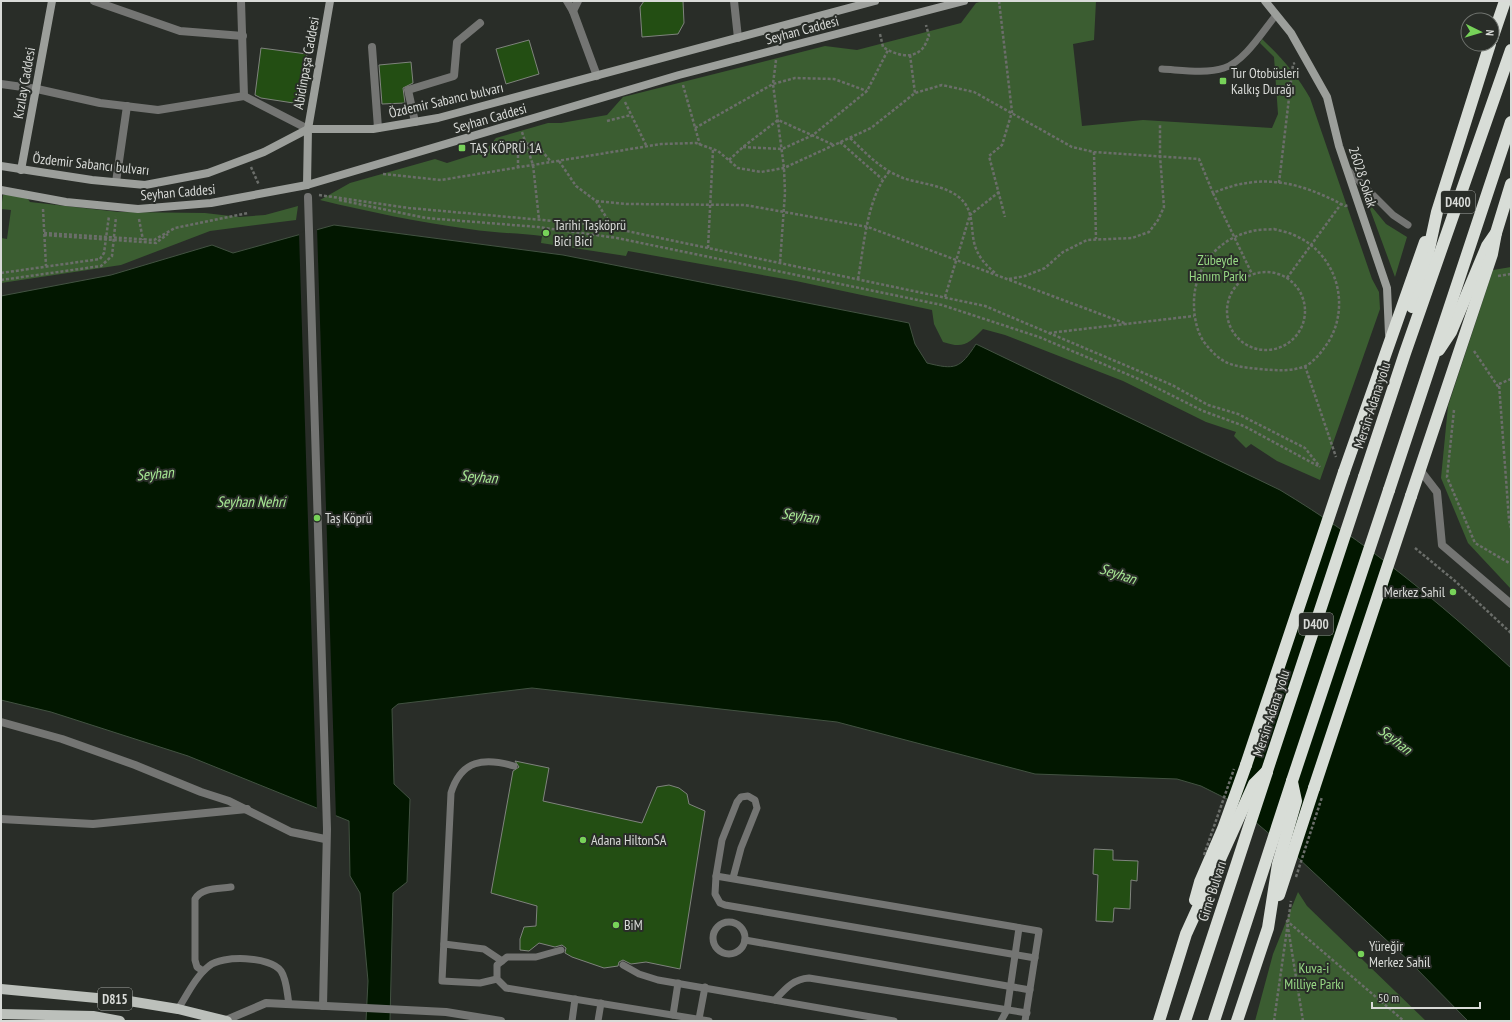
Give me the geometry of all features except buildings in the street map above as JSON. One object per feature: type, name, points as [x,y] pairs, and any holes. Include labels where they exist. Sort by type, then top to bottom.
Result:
[{"type":"highway","points":[[1500,16],[1505,1]]},
{"type":"highway","name":"Mersin-Adana yolu","points":[[1267,771],[1404,353],[1511,50]]},
{"type":"highway","points":[[1155,1021],[1161,1016],[1200,882],[1223,829],[1246,765],[1344,472],[1418,260],[1437,212],[1487,52]]},
{"type":"highway","name":"D400","points":[[1214,1021],[1292,781],[1390,490],[1430,363],[1511,122]]},
{"type":"highway","points":[[1238,1021],[1492,254],[1496,233],[1511,184]]},
{"type":"highway","points":[[1404,353],[1408,321],[1426,263],[1437,212]]},
{"type":"highway","points":[[1430,363],[1451,332],[1487,246],[1496,233]]},
{"type":"highway","points":[[1186,934],[1254,784],[1267,771]]},
{"type":"highway","name":"Girne Bulvarı","points":[[1185,1021],[1267,771]]},
{"type":"highway","points":[[1268,928],[1278,864],[1296,801],[1292,781]]},
{"type":"main road","name":"Kızılay Caddesi","points":[[21,170],[52,1]]},
{"type":"main road","name":"Abidinpaşa Caddesi","points":[[308,185],[308,129],[330,1]]},
{"type":"main road","name":"Özdemir Sabancı bulvarı","points":[[1,166],[21,170],[145,186],[208,173],[264,152],[308,129],[378,128],[438,118],[875,1]]},
{"type":"main road","name":"Seyhan Caddesi","points":[[1,190],[66,202],[138,209],[211,204],[308,185],[679,75],[964,1]]},
{"type":"main road","name":"26028 Sokak","points":[[1265,1],[1291,33],[1327,97],[1339,146],[1387,288],[1390,329],[1378,376]]},
{"type":"main road","name":"D815","points":[[1,989],[129,1001],[178,1009],[225,1021]]},
{"type":"main road","name":"D815","points":[[1,1014],[13,1017],[120,1021]]},
{"type":"street","points":[[94,1],[180,31],[243,36]]},
{"type":"street","points":[[241,1],[244,96]]},
{"type":"street","points":[[567,1],[573,11],[597,76]]},
{"type":"street","points":[[573,11],[578,1]]},
{"type":"street","points":[[734,1],[738,38]]},
{"type":"street","points":[[415,122],[408,90],[454,76],[457,42],[480,23]]},
{"type":"street","points":[[372,47],[378,128]]},
{"type":"street","points":[[1,84],[37,89],[100,104],[158,110],[244,96],[308,129]]},
{"type":"street","points":[[116,182],[127,106]]},
{"type":"street","points":[[308,202],[327,829],[325,839],[323,1006]]},
{"type":"street","points":[[1420,470],[1437,492],[1442,545],[1511,604]]},
{"type":"street","points":[[1,722],[62,740],[135,765],[248,809],[291,832],[325,839]]},
{"type":"street","points":[[1,819],[93,824],[248,809]]},
{"type":"street","points":[[225,1021],[266,1003],[446,1012],[481,1016],[501,1021]]},
{"type":"lane","points":[[1162,69],[1211,70],[1224,68],[1241,57],[1276,15]]},
{"type":"lane","points":[[1348,170],[1393,215],[1408,225]]},
{"type":"lane","points":[[498,979],[480,983],[442,981],[451,793],[454,784],[462,771],[475,764],[498,761],[514,766]]},
{"type":"lane","points":[[733,878],[741,848],[757,808],[755,800],[748,796],[741,797],[737,802],[722,840],[716,876],[715,894],[720,903],[725,906],[1035,958]]},
{"type":"lane","points":[[716,876],[1039,931],[1025,1021]]},
{"type":"lane","points":[[203,971],[197,967],[195,960],[195,899],[197,895],[205,890],[231,887]]},
{"type":"lane","points":[[726,922],[731,922],[740,926],[745,935],[745,940],[740,950],[732,954],[727,954],[718,950],[713,941],[713,936],[717,927],[726,922]]},
{"type":"lane","points":[[1001,1021],[1007,1010],[1019,928]]},
{"type":"lane","points":[[745,940],[1030,990]]},
{"type":"lane","points":[[444,944],[484,950],[502,961]]},
{"type":"lane","points":[[561,950],[536,957],[512,956],[497,965],[496,970],[498,979],[506,988],[709,1021]]},
{"type":"lane","points":[[178,1009],[203,971],[221,959],[263,960],[270,962],[281,970],[284,976],[289,1004]]},
{"type":"lane","points":[[623,965],[639,974],[678,983],[894,1021]]},
{"type":"lane","points":[[775,1000],[790,984],[796,980],[809,978],[1027,1013]]},
{"type":"lane","points":[[672,1015],[678,983]]},
{"type":"lane","points":[[699,1020],[705,987]]},
{"type":"lane","points":[[572,1021],[575,999]]},
{"type":"lane","points":[[598,1021],[600,1003]]},
{"type":"path","points":[[999,1],[1012,112],[1002,145],[989,156],[1005,217]]},
{"type":"path","points":[[879,23],[883,47],[893,53],[910,55],[922,49],[929,36],[926,24]]},
{"type":"path","points":[[777,50],[773,84],[784,168],[784,211],[780,263]]},
{"type":"path","points":[[742,147],[782,149],[812,135],[867,91],[888,50]]},
{"type":"path","points":[[910,55],[915,93]]},
{"type":"path","points":[[1279,183],[1293,64],[1295,63]]},
{"type":"path","points":[[679,75],[700,145]]},
{"type":"path","points":[[695,128],[773,84],[795,78],[834,79],[867,91]]},
{"type":"path","points":[[381,174],[441,180],[647,146],[689,144],[700,145],[713,150],[729,160],[738,168],[761,172],[784,168],[871,128],[915,93],[942,85],[974,92],[1072,147],[1094,152],[1199,159],[1213,193],[1252,274]]},
{"type":"path","points":[[620,93],[647,146]]},
{"type":"path","points":[[607,122],[631,115]]},
{"type":"path","points":[[778,120],[834,145]]},
{"type":"path","points":[[729,160],[742,147],[778,120]]},
{"type":"path","points":[[1008,279],[1025,276],[1045,268],[1063,252],[1087,240],[1132,238],[1148,232],[1158,220],[1164,207],[1160,156],[1160,124]]},
{"type":"path","points":[[521,128],[533,165],[539,219]]},
{"type":"path","points":[[850,138],[881,168],[902,178],[948,190],[960,198],[970,215],[975,245],[982,260],[996,275]]},
{"type":"path","points":[[518,168],[518,146],[535,142],[551,162]]},
{"type":"path","points":[[840,142],[882,179]]},
{"type":"path","points":[[708,248],[713,150]]},
{"type":"path","points":[[1094,152],[1096,240]]},
{"type":"path","points":[[248,158],[262,194]]},
{"type":"path","points":[[559,161],[576,186],[596,201],[614,229]]},
{"type":"path","points":[[858,279],[871,207],[882,179],[889,172]]},
{"type":"path","points":[[1213,193],[1232,185],[1258,181],[1289,184],[1325,195],[1345,206],[1351,204]]},
{"type":"path","points":[[945,297],[955,260],[970,215],[999,192]]},
{"type":"path","points":[[319,195],[409,208],[539,219],[614,229],[985,306],[1172,385],[1208,405],[1238,414],[1305,448],[1320,467],[1244,426],[1203,411],[1141,380],[1040,336],[942,305],[617,238],[538,227],[426,218],[319,195]]},
{"type":"path","points":[[596,201],[627,204],[745,205],[868,227],[1127,324]]},
{"type":"path","points":[[1287,278],[1341,204]]},
{"type":"path","points":[[43,206],[46,266]]},
{"type":"path","points":[[1,273],[100,258],[104,253],[109,213]]},
{"type":"path","points":[[44,234],[156,243],[175,228],[248,213]]},
{"type":"path","points":[[1,280],[101,266],[112,256],[116,214]]},
{"type":"path","points":[[138,217],[144,241]]},
{"type":"path","points":[[1274,229],[1294,234],[1312,244],[1328,262],[1338,283],[1340,307],[1335,330],[1323,351],[1305,366],[1281,371],[1236,366],[1216,358],[1202,339],[1194,316],[1194,292],[1200,270],[1215,251],[1234,237],[1253,230],[1274,229]]},
{"type":"path","points":[[1268,272],[1287,278],[1299,290],[1304,301],[1305,314],[1302,326],[1296,336],[1286,344],[1275,349],[1262,350],[1249,347],[1238,339],[1230,328],[1226,315],[1228,302],[1233,289],[1242,279],[1252,274],[1268,272]]},
{"type":"path","points":[[1495,284],[1498,276],[1511,274]]},
{"type":"path","points":[[1048,333],[1194,316]]},
{"type":"path","points":[[1471,358],[1476,343]]},
{"type":"path","points":[[1473,351],[1499,388]]},
{"type":"path","points":[[1305,366],[1336,459]]},
{"type":"path","points":[[1511,379],[1499,384],[1509,520],[1511,528]]},
{"type":"path","points":[[1455,408],[1447,477],[1475,543],[1511,564]]},
{"type":"path","points":[[1414,548],[1455,581],[1511,633]]},
{"type":"path","points":[[1274,1021],[1287,921]]},
{"type":"path","points":[[1287,921],[1303,1021]]},
{"type":"path","points":[[1287,921],[1404,1021]]},
{"type":"green space","name":"Zübeyde Hanım Parkı","points":[[983,1],[1096,1],[1094,40],[1073,44],[1082,126],[1143,120],[1272,128],[1278,114],[1274,57],[1260,43],[1262,39],[1300,82],[1310,98],[1372,279],[1379,292],[1380,309],[1320,480],[1277,461],[1251,444],[1246,448],[1234,436],[1236,432],[1206,422],[1123,381],[1005,335],[983,329],[965,344],[956,345],[943,342],[934,324],[932,310],[796,281],[628,251],[626,256],[541,243],[542,236],[478,230],[432,223],[375,213],[320,200],[350,183],[435,159],[447,163],[485,151],[496,138],[548,123],[561,123],[607,115],[623,97],[825,46],[857,50],[961,23],[976,3]]},
{"type":"green space","points":[[3,195],[25,195],[30,202],[119,212],[205,213],[239,217],[265,215],[298,206],[296,220],[210,231],[121,265],[1,283],[1,238],[7,239],[11,210],[1,209]]},
{"type":"green space","points":[[1367,201],[1386,224],[1407,237],[1395,277]]},
{"type":"green space","points":[[1511,267],[1511,589],[1468,543],[1441,478],[1448,406],[1493,270]]},
{"type":"green space","name":"Kuva-i Milliye Parkı","points":[[1298,892],[1307,906],[1426,1021],[1255,1021],[1273,954]]},
{"type":"water","name":"Seyhan Nehri","points":[[334,225],[563,255],[909,323],[915,344],[927,363],[951,367],[956,366],[966,358],[976,344],[1280,490],[1342,530],[1400,573],[1456,619],[1511,668],[1511,1021],[1468,1021],[1410,962],[1297,857],[1229,800],[1201,786],[1177,779],[1035,774],[837,722],[532,688],[398,704],[392,709],[394,784],[410,799],[407,882],[393,893],[390,1021],[366,1021],[368,981],[360,893],[350,876],[349,821],[188,756],[51,712],[1,700],[1,296],[111,275],[212,245],[233,253]]},
{"type":"pier","name":"Taș Köprü","points":[[317,228],[336,818],[317,810],[299,233]]},
{"type":"place","name":"Tur Otobüsleri Kalkış Durağı","points":[[1223,81]]},
{"type":"place","name":"TAŞ KÖPRÜ 1A","points":[[462,148]]},
{"type":"place","name":"Tarihi Taşköprü Bici Bici","points":[[546,233]]},
{"type":"place","name":"Taș Köprü","points":[[317,518]]},
{"type":"place","name":"Merkez Sahil","points":[[1453,592]]},
{"type":"place","name":"Adana HiltonSA","points":[[583,840]]},
{"type":"place","name":"BiM","points":[[616,925]]},
{"type":"place","name":"Yüreğir Merkez Sahil","points":[[1361,954]]},
{"type":"water label","name":"Seyhan","points":[[155,474]]},
{"type":"water label","name":"Seyhan","points":[[479,477]]},
{"type":"water label","name":"Seyhan","points":[[800,516]]},
{"type":"water label","name":"Seyhan","points":[[1118,574]]},
{"type":"water label","name":"Seyhan","points":[[1395,740]]}]
